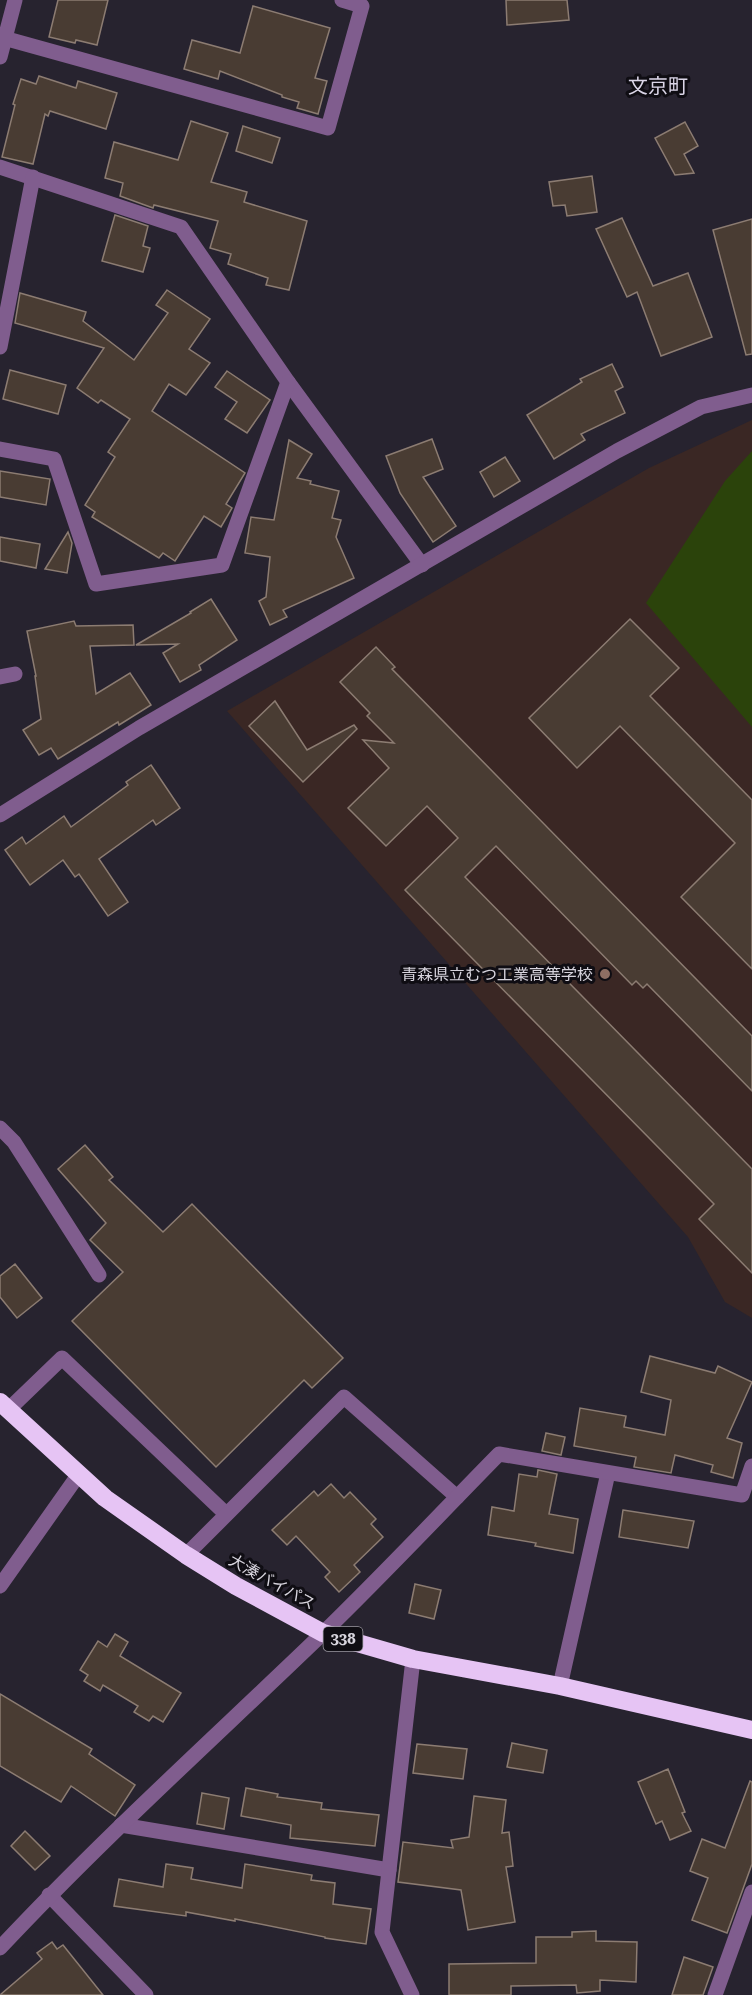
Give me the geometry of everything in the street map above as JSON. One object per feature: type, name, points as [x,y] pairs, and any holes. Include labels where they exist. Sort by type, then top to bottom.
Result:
[{"type":"highway","name":"大湊バイパス","points":[[4,1406],[105,1498],[186,1555],[236,1586],[323,1633],[413,1659],[560,1686],[752,1731]]},
{"type":"street","points":[[0,57],[3,37],[15,0]]},
{"type":"street","points":[[3,37],[328,128],[362,6],[342,0]]},
{"type":"street","points":[[0,167],[181,227],[288,382],[422,565]]},
{"type":"street","points":[[0,347],[33,177]]},
{"type":"street","points":[[0,449],[54,459],[96,584],[222,565],[288,382]]},
{"type":"street","points":[[0,815],[139,728],[617,451],[701,407],[752,395]]},
{"type":"street","points":[[0,1128],[14,1142],[99,1275]]},
{"type":"street","points":[[4,1406],[62,1358],[226,1514]]},
{"type":"street","points":[[186,1555],[344,1396],[457,1497]]},
{"type":"street","points":[[0,1948],[49,1895],[323,1633],[499,1454],[742,1495],[752,1466]]},
{"type":"street","points":[[560,1686],[608,1473]]},
{"type":"street","points":[[0,1586],[79,1474]]},
{"type":"street","points":[[412,1995],[382,1932],[413,1659]]},
{"type":"street","points":[[122,1824],[389,1870]]},
{"type":"street","points":[[715,1995],[752,1892]]},
{"type":"street","points":[[49,1895],[146,1995]]},
{"type":"shaded area","name":"青森県立むつ工業高等学校","points":[[752,420],[752,1318],[725,1302],[688,1237],[227,711],[649,468]]},
{"type":"green space","points":[[752,451],[752,727],[646,603],[725,481]]},
{"type":"building","points":[[58,0],[108,0],[97,45],[49,37]]},
{"type":"building","points":[[506,0],[567,0],[569,20],[507,25]]},
{"type":"building","points":[[253,6],[330,28],[315,78],[327,81],[318,114],[297,108],[299,102],[220,71],[218,79],[184,69],[192,40],[240,53]]},
{"type":"building","points":[[39,76],[76,88],[78,81],[117,93],[106,129],[50,111],[48,116],[45,114],[33,164],[2,157],[15,105],[13,104],[21,79],[36,84]]},
{"type":"building","points":[[191,121],[228,133],[211,182],[247,192],[244,202],[307,221],[289,290],[266,285],[268,278],[228,264],[231,254],[210,248],[218,221],[154,205],[153,208],[120,196],[123,183],[105,178],[114,142],[178,160]]},
{"type":"building","points":[[685,122],[698,146],[684,154],[694,173],[675,175],[655,138]]},
{"type":"building","points":[[243,126],[280,138],[272,163],[236,151]]},
{"type":"building","points":[[592,176],[597,212],[567,216],[565,205],[553,206],[549,182]]},
{"type":"building","points":[[115,215],[148,226],[143,246],[150,248],[143,272],[102,261]]},
{"type":"building","points":[[622,218],[653,286],[688,273],[712,337],[661,356],[637,292],[627,297],[596,229]]},
{"type":"building","points":[[752,219],[752,354],[746,355],[713,230]]},
{"type":"building","points":[[167,290],[210,319],[189,349],[210,363],[186,395],[169,384],[152,411],[245,473],[226,504],[232,508],[221,527],[204,516],[175,561],[163,553],[159,558],[92,517],[95,512],[85,505],[115,457],[108,452],[130,419],[101,400],[98,403],[77,388],[104,348],[15,323],[20,293],[86,312],[83,321],[134,360],[168,313],[156,305]]},
{"type":"building","points":[[612,364],[623,387],[615,391],[625,413],[581,434],[585,440],[554,459],[527,415],[582,382],[580,379]]},
{"type":"building","points":[[10,370],[66,385],[58,414],[3,399]]},
{"type":"building","points":[[227,371],[270,400],[247,433],[225,419],[237,402],[215,387]]},
{"type":"building","points":[[432,439],[443,469],[423,477],[456,526],[433,542],[400,493],[386,456]]},
{"type":"building","points":[[289,440],[312,454],[297,478],[311,481],[310,484],[339,491],[332,518],[341,520],[336,537],[354,578],[283,610],[287,617],[270,625],[259,601],[266,597],[270,557],[245,553],[251,517],[274,520]]},
{"type":"building","points":[[505,457],[520,481],[494,497],[480,472]]},
{"type":"building","points":[[0,471],[50,479],[46,505],[0,497]]},
{"type":"building","points":[[68,532],[72,543],[67,573],[45,569]]},
{"type":"building","points":[[0,537],[40,544],[36,568],[0,561]]},
{"type":"building","points":[[211,599],[237,640],[199,665],[201,670],[180,682],[163,653],[178,644],[136,645]]},
{"type":"building","points":[[630,619],[679,668],[650,696],[752,800],[752,969],[681,897],[735,843],[620,726],[577,768],[529,718]]},
{"type":"building","points":[[74,621],[76,626],[133,625],[134,645],[90,646],[96,694],[130,673],[151,705],[119,725],[118,722],[58,759],[51,748],[39,755],[23,730],[41,719],[36,676],[27,631]]},
{"type":"building","points":[[376,647],[395,667],[392,669],[752,1036],[752,1091],[647,984],[643,988],[636,981],[632,985],[496,846],[465,877],[752,1169],[752,1273],[699,1219],[714,1204],[405,890],[458,838],[427,806],[386,846],[348,808],[389,768],[363,740],[394,743],[367,716],[370,713],[340,682]]},
{"type":"building","points":[[275,701],[307,750],[354,725],[357,729],[303,782],[249,726]]},
{"type":"building","points":[[151,765],[180,808],[156,825],[153,820],[99,859],[128,902],[108,916],[79,874],[75,877],[63,860],[30,885],[5,850],[22,837],[26,844],[64,816],[71,827],[128,785],[126,782]]},
{"type":"building","points":[[85,1145],[113,1177],[109,1180],[163,1232],[192,1204],[343,1358],[312,1388],[304,1380],[216,1467],[72,1321],[123,1272],[90,1240],[106,1223],[58,1169]]},
{"type":"building","points":[[15,1264],[42,1298],[17,1318],[0,1297],[0,1276]]},
{"type":"building","points":[[650,1356],[715,1373],[718,1366],[752,1382],[727,1438],[742,1443],[733,1478],[711,1472],[713,1465],[675,1455],[671,1473],[634,1467],[636,1457],[574,1446],[580,1408],[626,1416],[624,1427],[665,1435],[671,1400],[641,1392]]},
{"type":"building","points":[[546,1433],[565,1437],[561,1455],[542,1451]]},
{"type":"building","points":[[538,1470],[557,1474],[549,1514],[578,1519],[573,1553],[535,1546],[536,1543],[488,1535],[492,1507],[514,1511],[519,1474],[537,1477]]},
{"type":"building","points":[[331,1484],[344,1498],[350,1492],[376,1519],[371,1524],[383,1537],[354,1565],[360,1572],[339,1592],[325,1577],[330,1572],[296,1536],[287,1545],[272,1530],[314,1491],[318,1496]]},
{"type":"building","points":[[623,1510],[694,1521],[688,1548],[619,1537]]},
{"type":"building","points":[[415,1584],[441,1590],[434,1619],[409,1613]]},
{"type":"building","points":[[115,1634],[128,1642],[120,1656],[181,1693],[163,1722],[153,1716],[149,1721],[134,1712],[138,1706],[103,1685],[100,1691],[84,1681],[88,1675],[80,1670],[98,1641],[107,1647]]},
{"type":"building","points":[[0,1694],[92,1749],[89,1754],[135,1785],[115,1816],[71,1786],[61,1802],[0,1766]]},
{"type":"building","points":[[512,1743],[547,1750],[543,1773],[507,1767]]},
{"type":"building","points":[[417,1744],[467,1749],[463,1779],[413,1773]]},
{"type":"building","points":[[668,1769],[685,1812],[682,1813],[691,1831],[670,1840],[662,1821],[656,1824],[638,1782]]},
{"type":"building","points":[[750,1781],[752,1782],[752,1864],[727,1933],[692,1920],[708,1878],[690,1871],[702,1839],[725,1848]]},
{"type":"building","points":[[246,1788],[278,1794],[277,1797],[322,1803],[321,1809],[379,1815],[375,1846],[290,1838],[291,1825],[241,1816]]},
{"type":"building","points":[[202,1793],[229,1798],[224,1829],[197,1824]]},
{"type":"building","points":[[474,1796],[506,1800],[502,1833],[509,1832],[513,1866],[506,1867],[515,1922],[468,1930],[461,1890],[398,1882],[403,1842],[453,1848],[451,1840],[469,1837]]},
{"type":"building","points":[[25,1831],[50,1856],[35,1870],[11,1846]]},
{"type":"building","points":[[166,1864],[193,1868],[191,1879],[242,1888],[245,1864],[312,1875],[311,1880],[335,1883],[333,1904],[371,1909],[366,1944],[235,1919],[235,1921],[186,1912],[186,1916],[114,1906],[119,1879],[163,1887]]},
{"type":"building","points":[[596,1931],[596,1941],[637,1942],[636,1982],[600,1980],[600,1991],[577,1993],[576,1985],[511,1986],[511,1995],[449,1995],[449,1964],[536,1963],[536,1937],[572,1937],[572,1932]]},
{"type":"building","points":[[52,1942],[57,1949],[63,1945],[103,1995],[0,1995],[42,1959],[37,1953]]},
{"type":"building","points":[[684,1957],[713,1967],[703,1995],[672,1995]]},
{"type":"place","name":"青森県立むつ工業高等学校","points":[[605,974]]},
{"type":"district","name":"文京町","points":[[658,86]]}]
